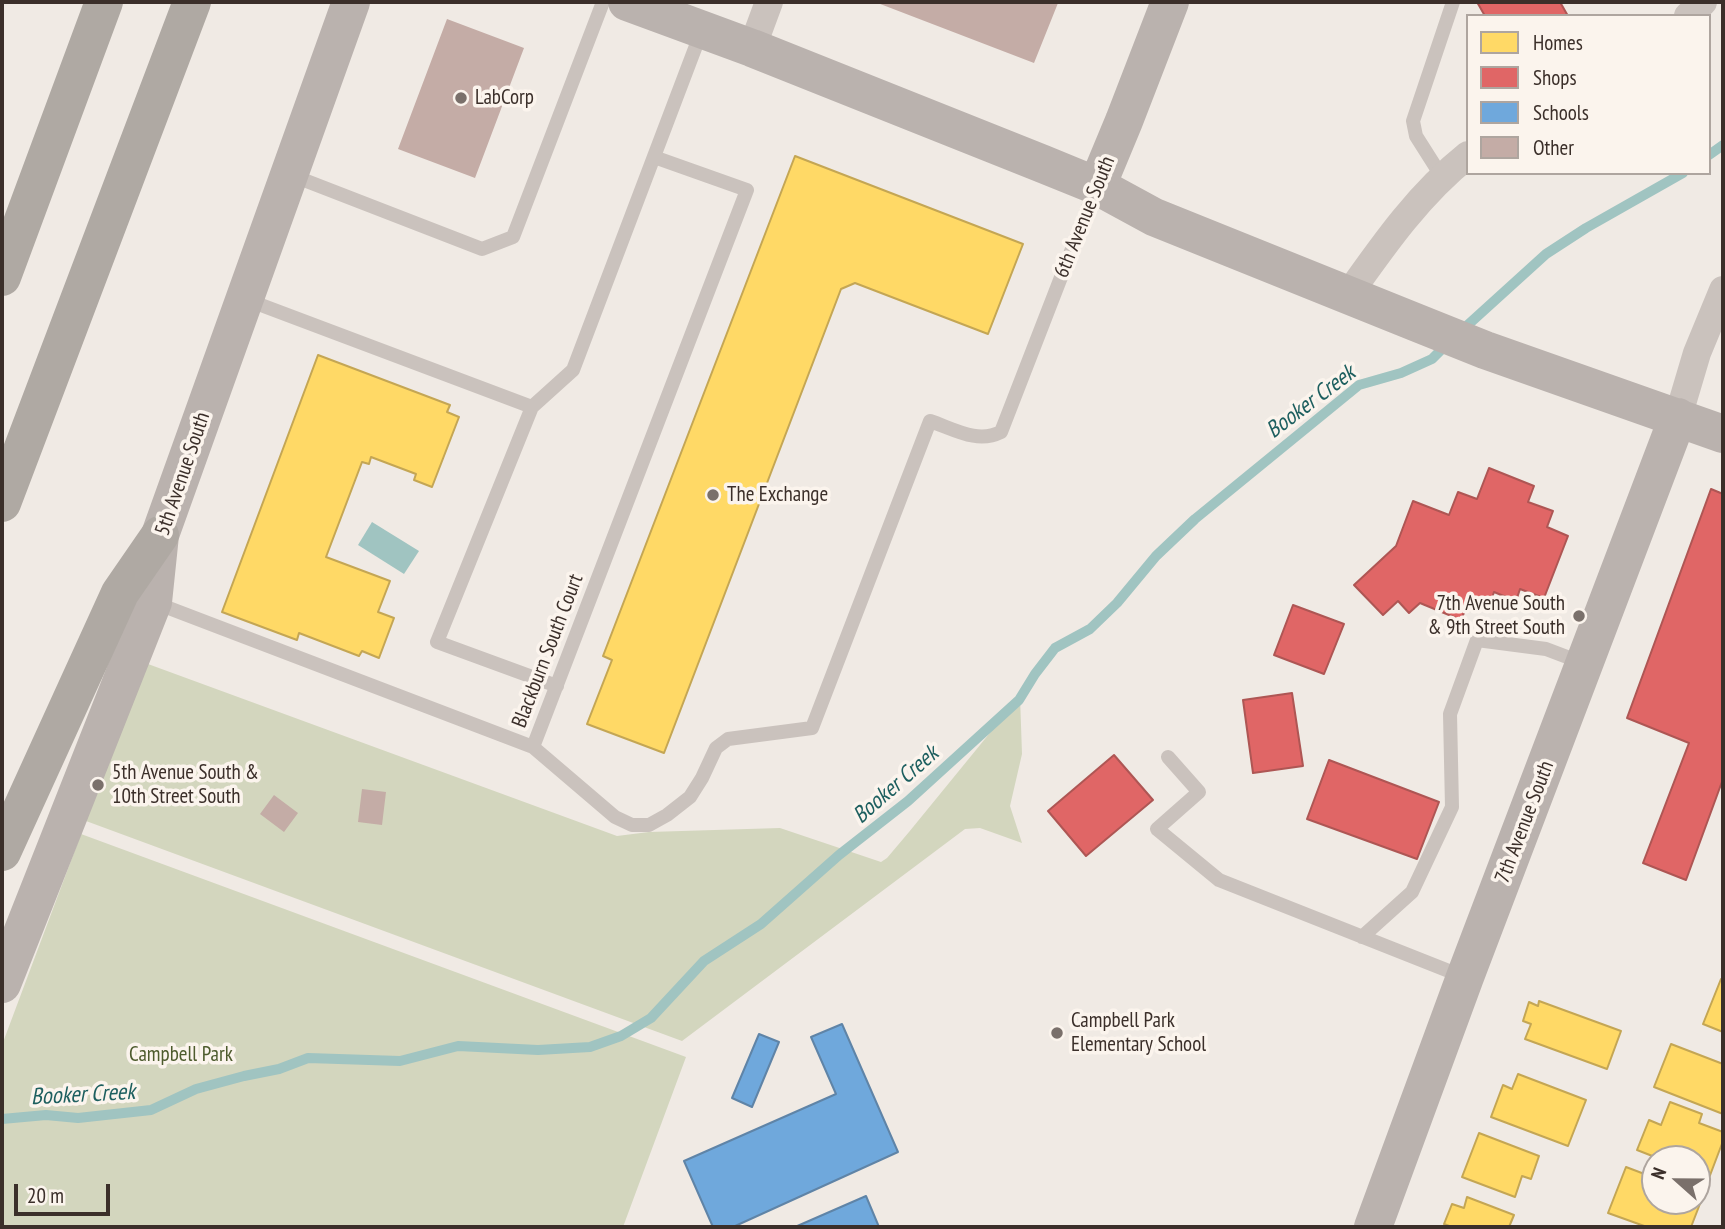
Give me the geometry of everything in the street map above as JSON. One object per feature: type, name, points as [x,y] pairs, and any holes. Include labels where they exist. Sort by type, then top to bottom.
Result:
[{"type":"highway","points":[[2,277],[104,2]]},
{"type":"highway","points":[[2,503],[191,2]]},
{"type":"highway","points":[[2,852],[120,593],[160,535]]},
{"type":"main road","name":"5th Avenue South","points":[[2,984],[153,602],[160,535],[351,2]]},
{"type":"main road","name":"6th Avenue South","points":[[1097,186],[1170,2]]},
{"type":"main road","points":[[626,3],[752,48],[1097,186],[1154,217],[1485,350],[1721,433]]},
{"type":"main road","name":"7th Avenue South","points":[[1373,1227],[1678,417]]},
{"type":"street","points":[[752,48],[769,2]]},
{"type":"street","points":[[1690,14],[1703,2]]},
{"type":"street","points":[[1348,295],[1395,229],[1429,188],[1466,157]]},
{"type":"street","points":[[1678,417],[1697,353],[1723,290]]},
{"type":"lane","points":[[1442,177],[1416,136],[1413,121],[1453,2]]},
{"type":"lane","points":[[289,174],[482,249],[513,237],[626,3]]},
{"type":"lane","points":[[557,686],[437,642],[532,407],[573,370],[702,29]]},
{"type":"lane","name":"Blackburn South Court","points":[[153,602],[533,747],[747,190],[654,157]]},
{"type":"lane","name":"6th Avenue South","points":[[533,747],[615,817],[632,825],[649,825],[690,797],[716,748],[728,739],[812,729],[930,421],[975,437],[984,438],[1001,432],[1097,186]]},
{"type":"lane","points":[[244,299],[532,407]]},
{"type":"lane","points":[[1362,937],[1412,892],[1452,807],[1450,714],[1477,639],[1546,649],[1585,664]]},
{"type":"lane","points":[[1168,757],[1199,792],[1157,829],[1219,880],[1465,977]]},
{"type":"green space","points":[[148,664],[617,836],[649,832],[780,828],[881,862],[909,832],[1020,696],[1022,754],[1010,806],[1022,843],[980,828],[965,829],[682,1041],[86,821]]},
{"type":"green space","name":"Campbell Park","points":[[81,834],[686,1057],[623,1227],[2,1227],[2,1045]]},
{"type":"water","points":[[372,522],[419,551],[404,574],[358,545]]},
{"type":"building: Homes","name":"The Exchange","points":[[795,156],[1023,244],[988,334],[855,283],[841,289],[664,753],[587,724],[612,660],[603,656]]},
{"type":"building: Homes","points":[[318,355],[450,405],[447,412],[459,417],[432,487],[414,480],[416,474],[371,457],[369,464],[362,462],[326,557],[390,581],[378,612],[394,618],[379,658],[362,651],[359,656],[299,633],[297,640],[222,612]]},
{"type":"building: Homes","points":[[1721,979],[1723,980],[1723,1032],[1703,1024]]},
{"type":"building: Homes","points":[[1539,1001],[1621,1031],[1607,1069],[1525,1039],[1531,1024],[1523,1021],[1529,1002],[1538,1006]]},
{"type":"building: Homes","points":[[1671,1044],[1723,1064],[1723,1114],[1654,1087]]},
{"type":"building: Homes","points":[[1518,1074],[1586,1100],[1568,1146],[1491,1117],[1503,1085],[1512,1089]]},
{"type":"building: Homes","points":[[1670,1102],[1702,1114],[1699,1123],[1723,1132],[1723,1141],[1711,1173],[1711,1145],[1641,1145],[1641,1152],[1637,1150],[1649,1120],[1661,1125]]},
{"type":"building: Homes","points":[[1479,1133],[1539,1156],[1531,1179],[1522,1176],[1515,1197],[1462,1177]]},
{"type":"building: Homes","points":[[1626,1167],[1641,1173],[1641,1215],[1696,1215],[1691,1227],[1647,1227],[1608,1213]]},
{"type":"building: Homes","points":[[1467,1197],[1514,1215],[1509,1227],[1452,1227],[1444,1224],[1452,1204],[1464,1208]]},
{"type":"building: Shops","points":[[1477,2],[1560,2],[1567,14],[1484,14]]},
{"type":"building: Shops","points":[[1489,468],[1534,486],[1528,502],[1553,511],[1547,527],[1568,536],[1544,598],[1520,589],[1516,601],[1494,592],[1489,606],[1470,598],[1461,620],[1420,603],[1409,613],[1398,601],[1383,615],[1354,585],[1396,546],[1413,501],[1449,515],[1458,492],[1477,499]]},
{"type":"building: Shops","points":[[1711,489],[1723,494],[1723,779],[1686,880],[1643,863],[1689,743],[1627,718]]},
{"type":"building: Shops","points":[[1293,605],[1344,624],[1324,674],[1274,655]]},
{"type":"building: Shops","points":[[1292,693],[1303,766],[1253,773],[1243,700]]},
{"type":"building: Shops","points":[[1114,755],[1153,800],[1086,856],[1048,811]]},
{"type":"building: Shops","points":[[1329,760],[1439,802],[1417,859],[1307,819]]},
{"type":"building: Schools","points":[[842,1024],[898,1152],[733,1227],[713,1227],[684,1161],[836,1094],[811,1037]]},
{"type":"building: Schools","points":[[759,1034],[779,1042],[752,1107],[732,1098]]},
{"type":"building: Schools","points":[[866,1196],[879,1227],[795,1227]]},
{"type":"building: Other","points":[[875,2],[1053,2],[1058,3],[1034,63]]},
{"type":"building: Other","name":"LabCorp","points":[[447,19],[524,48],[475,178],[398,149]]},
{"type":"building: Other","points":[[362,789],[386,792],[382,825],[358,822]]},
{"type":"building: Other","points":[[274,795],[298,813],[284,832],[260,814]]},
{"type":"waterway","name":"Booker Creek","points":[[1711,154],[1723,145]]},
{"type":"waterway","name":"Booker Creek","points":[[1460,332],[1546,254],[1679,175]]},
{"type":"waterway","name":"Booker Creek","points":[[2,1119],[46,1115],[78,1118],[151,1110],[196,1089],[279,1069],[308,1058],[400,1061],[458,1046],[538,1050],[590,1047],[621,1036],[651,1018],[704,961],[761,924],[839,855],[908,801],[1019,700],[1055,648],[1090,629],[1117,603],[1156,556],[1195,519],[1359,385],[1401,373],[1432,359],[1446,345]]},
{"type":"place","name":"LabCorp","points":[[461,98]]},
{"type":"place","name":"The Exchange","points":[[713,495]]},
{"type":"place","name":"7th Avenue South & 9th Street South","points":[[1579,616]]},
{"type":"place","name":"5th Avenue South & 10th Street South","points":[[98,785]]},
{"type":"place","name":"Campbell Park Elementary School","points":[[1057,1033]]}]
